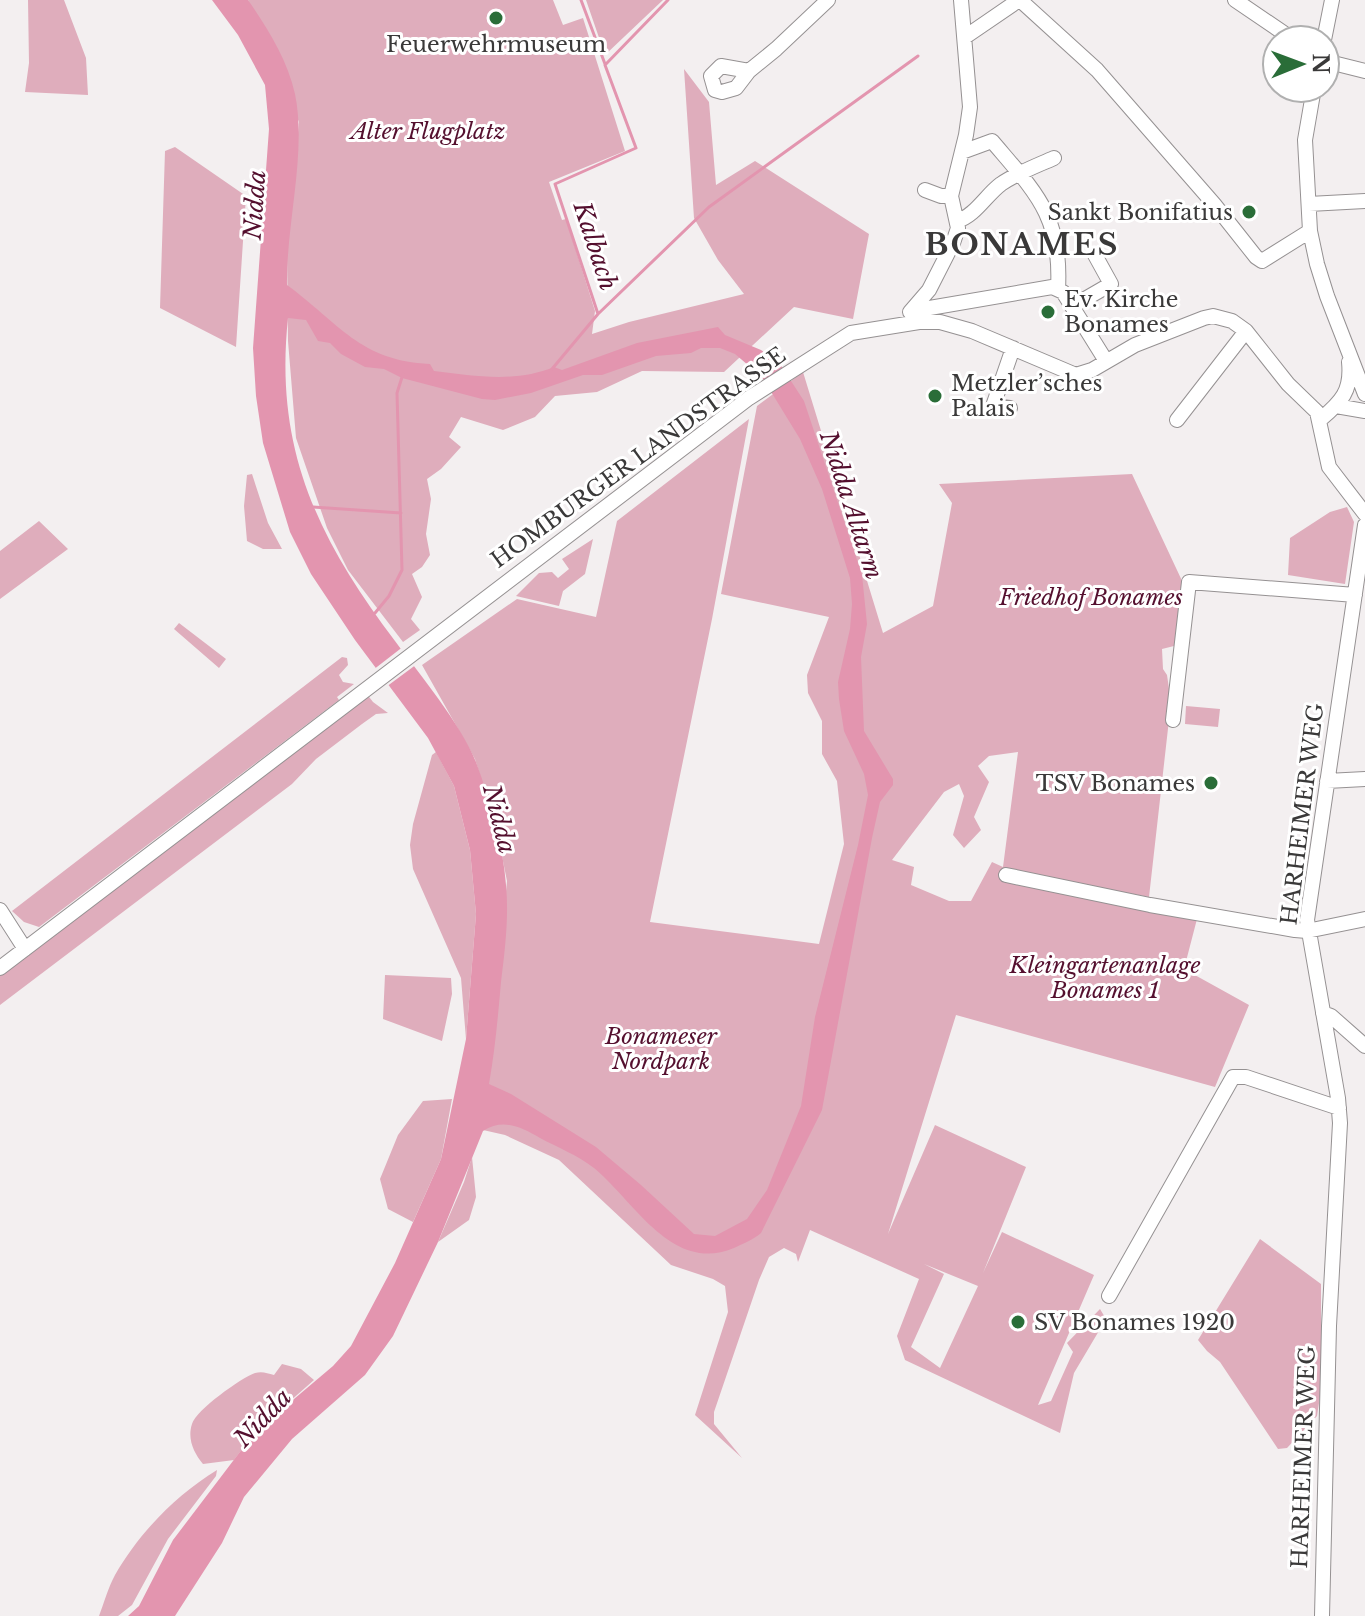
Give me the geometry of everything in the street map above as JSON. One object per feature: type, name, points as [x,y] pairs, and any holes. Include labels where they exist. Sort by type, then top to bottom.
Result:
[{"type":"street","points":[[749,71],[828,0]]},
{"type":"street","points":[[961,0],[970,107],[951,196],[957,235],[922,301],[924,316],[972,331],[1076,375],[1135,345],[1204,318],[1222,317],[1246,331],[1288,384],[1312,405],[1321,419],[1329,467],[1365,514]]},
{"type":"street","points":[[965,37],[1020,0],[1097,70],[1256,257],[1262,261],[1310,231]]},
{"type":"street","points":[[1235,0],[1270,24]]},
{"type":"street","points":[[1327,24],[1332,0]]},
{"type":"street","points":[[1341,65],[1365,71]]},
{"type":"street","points":[[1311,104],[1305,140],[1310,231],[1317,264],[1365,394]]},
{"type":"street","points":[[962,152],[992,141],[1045,209],[1054,227],[1058,246],[1058,289],[1073,306],[1106,361]]},
{"type":"street","points":[[957,221],[966,218],[989,194],[1019,173],[1054,158]]},
{"type":"street","points":[[925,190],[951,196]]},
{"type":"street","points":[[1309,204],[1365,201]]},
{"type":"street","points":[[1073,306],[1111,284],[1095,255]]},
{"type":"street","name":"HOMBURGER LANDSTRASSE","points":[[0,968],[756,393],[857,331],[1052,287],[1058,289]]},
{"type":"street","points":[[1177,420],[1246,331]]},
{"type":"street","points":[[1010,408],[993,406],[1013,348]]},
{"type":"street","points":[[1321,419],[1348,390],[1348,354]]},
{"type":"street","points":[[1336,406],[1365,411]]},
{"type":"street","name":"HARHEIMER WEG","points":[[1322,1616],[1326,1390],[1340,1144],[1339,1108],[1307,931],[1365,525]]},
{"type":"street","points":[[1173,720],[1189,582],[1355,595]]},
{"type":"street","points":[[1327,781],[1365,779]]},
{"type":"street","points":[[1006,875],[1150,905],[1307,931],[1365,919]]},
{"type":"street","points":[[0,910],[25,949]]},
{"type":"street","points":[[1323,1013],[1331,1016],[1365,1046]]},
{"type":"street","points":[[1109,1296],[1233,1077],[1246,1077],[1339,1108]]},
{"type":"green space","points":[[28,0],[64,0],[86,58],[88,95],[25,92],[29,63]]},
{"type":"green space","name":"Alter Flugplatz","points":[[248,0],[553,0],[563,25],[583,18],[625,151],[549,182],[562,220],[566,219],[595,311],[592,334],[744,294],[718,260],[694,218],[684,69],[709,102],[716,185],[755,161],[869,234],[853,319],[794,307],[724,372],[642,371],[597,392],[555,396],[535,417],[503,430],[461,417],[449,437],[461,447],[427,479],[431,499],[426,534],[430,555],[422,567],[412,574],[422,597],[411,619],[420,630],[403,642],[348,570],[327,528],[296,438],[288,341],[287,254],[299,122]]},
{"type":"green space","points":[[586,0],[663,0],[605,55]]},
{"type":"green space","points":[[175,147],[246,196],[236,347],[160,308],[165,151]]},
{"type":"green space","points":[[803,372],[883,633],[933,606],[952,503],[939,484],[1132,474],[1184,585],[1180,589],[1183,600],[1178,645],[1162,649],[1171,702],[1149,897],[1003,869],[1197,919],[1184,969],[1249,1005],[1215,1087],[956,1015],[888,1234],[935,1125],[1026,1167],[983,1273],[1002,1232],[1094,1275],[1038,1405],[1051,1401],[1073,1352],[1067,1343],[1100,1309],[1106,1319],[1074,1373],[1060,1433],[905,1360],[897,1336],[919,1279],[810,1230],[798,1262],[796,1254],[784,1248],[769,1257],[714,1412],[714,1424],[742,1458],[695,1415],[728,1312],[725,1286],[671,1265],[559,1160],[505,1135],[483,1130],[507,881],[497,831],[475,759],[422,665],[517,599],[596,617],[617,521],[749,419],[650,922],[819,944],[844,844],[837,781],[822,754],[822,721],[808,693],[807,675],[829,617],[721,594],[757,406]],"holes":[[[1018,752],[1003,867],[992,862],[971,901],[949,901],[911,885],[914,867],[892,860],[944,792],[959,784],[964,796],[953,835],[964,848],[981,830],[974,817],[989,782],[978,766],[989,756]],[[924,1264],[978,1286],[940,1368],[911,1347],[944,1274]]]},
{"type":"green space","points":[[252,474],[268,523],[282,549],[263,549],[247,541],[244,506],[247,475]]},
{"type":"green space","points":[[1347,507],[1354,522],[1345,584],[1288,575],[1290,538],[1330,512]]},
{"type":"green space","points":[[39,521],[68,549],[0,599],[0,551]]},
{"type":"green space","points":[[593,539],[585,574],[563,591],[559,606],[516,596],[539,573],[552,572],[558,578],[569,569],[562,559]]},
{"type":"green space","points":[[179,623],[226,659],[219,668],[174,629]]},
{"type":"green space","points":[[342,657],[347,658],[348,665],[339,675],[343,682],[354,684],[337,697],[339,700],[39,927],[24,922],[12,911]]},
{"type":"green space","points":[[366,693],[388,713],[376,714],[362,724],[316,759],[292,784],[0,1005],[0,976]]},
{"type":"green space","points":[[1186,706],[1220,709],[1218,727],[1185,724]]},
{"type":"green space","points":[[436,752],[454,786],[470,850],[476,914],[466,1039],[461,978],[413,869],[410,845],[432,755]]},
{"type":"green space","points":[[385,975],[451,978],[452,994],[442,1041],[383,1019]]},
{"type":"green space","points":[[452,1099],[441,1159],[413,1222],[388,1209],[380,1179],[398,1135],[423,1101]]},
{"type":"green space","points":[[472,1157],[476,1197],[469,1220],[438,1242],[464,1182]]},
{"type":"green space","points":[[1260,1239],[1321,1284],[1321,1390],[1317,1416],[1287,1448],[1278,1449],[1220,1362],[1198,1340]]},
{"type":"green space","points":[[282,1364],[301,1369],[314,1380],[255,1432],[234,1460],[203,1464],[191,1440],[195,1418],[210,1403],[248,1376],[258,1372],[274,1375]]},
{"type":"green space","points":[[217,1470],[216,1476],[168,1539],[132,1605],[118,1616],[99,1616],[115,1575],[135,1544],[173,1503]]},
{"type":"shaded area","points":[[212,0],[248,0],[282,57],[295,94],[299,140],[287,285],[368,348],[385,356],[430,364],[434,371],[510,377],[554,367],[562,370],[637,343],[718,327],[725,335],[778,361],[804,401],[862,575],[867,624],[861,657],[864,731],[893,779],[893,785],[880,802],[872,838],[822,1110],[761,1233],[734,1248],[712,1253],[692,1251],[673,1243],[656,1230],[609,1182],[582,1160],[519,1128],[498,1125],[483,1131],[438,1242],[393,1336],[365,1375],[292,1439],[244,1497],[222,1543],[175,1616],[128,1616],[139,1606],[173,1540],[255,1432],[333,1366],[351,1346],[395,1263],[441,1159],[466,1039],[476,914],[470,850],[454,786],[428,738],[355,640],[311,574],[290,532],[263,443],[253,348],[269,129],[265,85],[238,35]],"holes":[[[288,318],[306,320],[318,341],[330,343],[341,354],[365,367],[384,369],[402,378],[495,400],[531,393],[583,375],[602,375],[656,356],[720,348],[735,354],[762,377],[800,439],[822,489],[850,578],[850,629],[838,682],[839,699],[844,731],[864,774],[868,795],[815,1017],[801,1106],[767,1190],[747,1219],[715,1236],[694,1234],[596,1147],[511,1094],[489,1084],[507,921],[504,870],[495,822],[469,747],[344,566],[307,490],[295,451],[285,365]]]},
{"type":"pier","points":[[404,646],[417,664],[386,687],[373,670]]},
{"type":"waterway","points":[[581,0],[605,64]]},
{"type":"waterway","name":"Kalbach","points":[[552,369],[598,314],[555,184],[636,148],[605,65],[668,0]]},
{"type":"waterway","points":[[598,314],[709,207],[918,56]]},
{"type":"waterway","points":[[375,613],[389,596],[402,570],[397,393],[403,374]]},
{"type":"waterway","points":[[313,507],[401,513]]},
{"type":"place","name":"Feuerwehrmuseum","points":[[496,18]]},
{"type":"place","name":"Sankt Bonifatius","points":[[1249,212]]},
{"type":"place","name":"Ev. Kirche Bonames","points":[[1048,312]]},
{"type":"place","name":"Metzler’sches Palais","points":[[935,396]]},
{"type":"place","name":"TSV Bonames","points":[[1211,783]]},
{"type":"place","name":"SV Bonames 1920","points":[[1018,1322]]},
{"type":"district","name":"BONAMES","points":[[1022,245]]},
{"type":"water label","name":"Nidda","points":[[255,205]]},
{"type":"water label","name":"Nidda Altarm","points":[[851,505]]},
{"type":"water label","name":"Nidda","points":[[499,819]]},
{"type":"water label","name":"Nidda","points":[[263,1418]]},
{"type":"park label","name":"Friedhof Bonames","points":[[1091,597]]},
{"type":"park label","name":"Kleingartenanlage Bonames 1","points":[[1105,978]]},
{"type":"park label","name":"Bonameser Nordpark","points":[[661,1048]]}]
